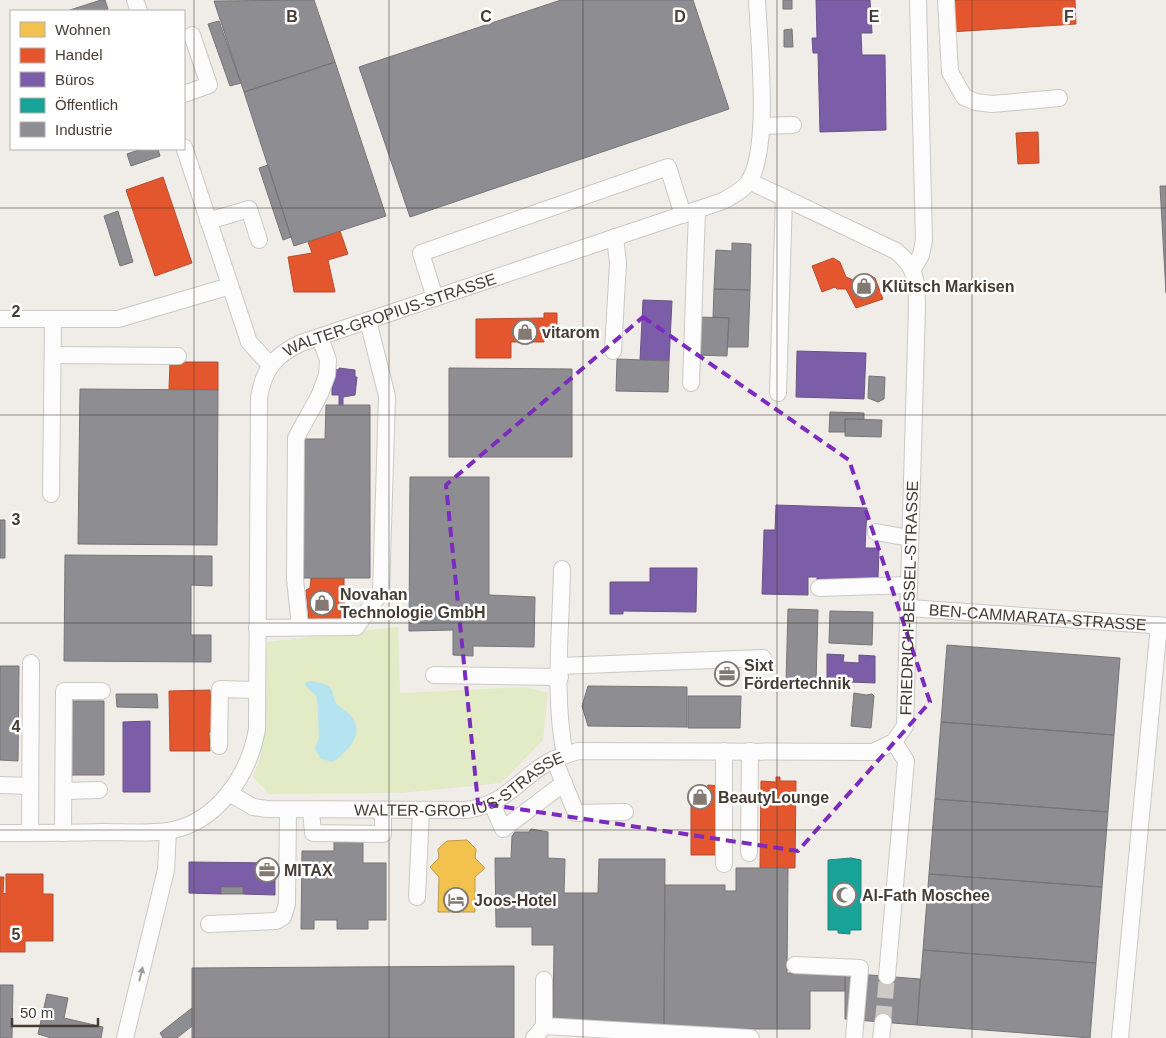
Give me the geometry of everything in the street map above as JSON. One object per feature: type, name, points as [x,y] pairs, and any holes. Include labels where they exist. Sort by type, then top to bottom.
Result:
[{"type":"street","name":"WALTER-GROPIUS-STRASSE","points":[[0,832],[168,831],[204,816],[230,793],[248,764],[254,748],[257,729],[259,398],[262,380],[270,365],[285,351],[320,337],[690,213],[735,195],[749,181],[757,162],[761,126],[758,0]]},
{"type":"street","points":[[749,181],[896,251],[913,268],[921,255],[924,240],[918,0]]},
{"type":"street","points":[[946,0],[950,72],[964,97],[976,102],[992,104],[1059,98]]},
{"type":"street","points":[[185,94],[209,85],[192,35]]},
{"type":"street","points":[[761,126],[793,124]]},
{"type":"street","points":[[185,150],[249,342],[270,365]]},
{"type":"street","points":[[435,298],[421,254],[598,190],[668,167],[690,213],[690,383]]},
{"type":"street","points":[[778,393],[784,197]]},
{"type":"street","points":[[208,221],[249,209],[259,240]]},
{"type":"street","points":[[613,351],[618,263],[616,238]]},
{"type":"street","name":"FRIEDRICH-BESSEL-STRASSE","points":[[894,742],[905,726],[917,306],[917,288],[913,268]]},
{"type":"street","points":[[0,319],[53,321],[118,319],[230,286]]},
{"type":"street","points":[[51,494],[53,321]]},
{"type":"street","points":[[257,628],[300,626],[356,627],[381,592],[387,396],[368,321]]},
{"type":"street","points":[[300,626],[296,579],[296,438],[320,394],[327,375],[328,360],[320,337]]},
{"type":"street","points":[[52,355],[178,356]]},
{"type":"street","points":[[876,532],[909,538]]},
{"type":"street","name":"WALTER-GROPIUS-STRASSE","points":[[230,793],[254,807],[288,810],[466,810],[492,804],[505,796],[544,764],[560,757],[562,569]]},
{"type":"street","points":[[819,588],[909,585]]},
{"type":"street","name":"BEN-CAMMARATA-STRASSE","points":[[909,608],[1163,625]]},
{"type":"street","points":[[1120,1038],[1163,625]]},
{"type":"street","points":[[434,676],[560,671],[763,658]]},
{"type":"street","points":[[30,833],[31,663]]},
{"type":"street","points":[[219,746],[220,689],[257,690]]},
{"type":"street","points":[[63,833],[64,691],[102,691]]},
{"type":"street","points":[[625,812],[576,813],[564,783],[560,757],[586,751],[872,752],[894,742],[906,761],[887,976]]},
{"type":"street","points":[[724,751],[724,864]]},
{"type":"street","points":[[749,853],[750,752]]},
{"type":"street","points":[[492,804],[503,829],[564,783]]},
{"type":"street","points":[[0,785],[30,786]]},
{"type":"street","points":[[64,791],[99,790]]},
{"type":"street","points":[[209,924],[276,921],[283,917],[287,904],[288,810]]},
{"type":"street","points":[[311,810],[313,833],[363,834],[383,834],[383,810]]},
{"type":"street","points":[[417,897],[422,810]]},
{"type":"street","points":[[125,1038],[166,870],[168,831]]},
{"type":"street","points":[[795,965],[860,968],[854,1038]]},
{"type":"street","points":[[544,980],[539,1032],[751,1038]]},
{"type":"highlighted area","points":[[643,317],[849,460],[930,702],[798,851],[478,803],[446,485]]},
{"type":"green space","points":[[398,627],[400,693],[527,687],[548,693],[543,740],[501,783],[401,793],[269,794],[253,777],[261,756],[267,642]]},
{"type":"water","points":[[309,681],[329,687],[336,703],[350,715],[355,724],[356,730],[353,742],[333,762],[321,759],[315,749],[319,737],[317,697],[305,685]]},
{"type":"building: Wohnen","points":[[467,840],[476,849],[475,858],[485,868],[475,877],[475,912],[438,912],[439,877],[430,867],[439,858],[438,849],[447,841]]},
{"type":"building: Handel","points":[[948,0],[1075,0],[1076,24],[950,32]]},
{"type":"building: Handel","points":[[1038,132],[1039,163],[1018,164],[1016,133]]},
{"type":"building: Handel","points":[[163,177],[192,263],[155,276],[126,190]]},
{"type":"building: Handel","points":[[340,231],[348,254],[328,260],[335,292],[294,292],[288,257],[312,253],[308,242]]},
{"type":"building: Handel","points":[[833,258],[840,262],[846,277],[853,280],[868,274],[875,278],[883,299],[856,308],[846,289],[837,289],[835,287],[822,292],[812,266]]},
{"type":"building: Handel","points":[[544,313],[557,313],[557,327],[544,327],[544,342],[511,342],[511,358],[476,358],[476,319],[544,318]]},
{"type":"building: Handel","points":[[170,362],[218,362],[218,390],[169,389]]},
{"type":"building: Handel","points":[[311,578],[344,578],[344,621],[309,621],[306,590],[310,588]]},
{"type":"building: Handel","points":[[210,690],[211,706],[215,706],[215,732],[209,732],[210,751],[170,751],[169,691]]},
{"type":"building: Handel","points":[[776,777],[780,777],[780,781],[796,781],[795,868],[760,868],[761,781],[776,782]]},
{"type":"building: Handel","points":[[708,785],[720,786],[720,855],[691,855],[691,794],[695,790],[705,790]]},
{"type":"building: Handel","points":[[6,874],[43,874],[43,894],[53,894],[53,941],[25,941],[25,952],[0,952],[0,877],[4,877],[3,893],[6,894]]},
{"type":"building: Büros","points":[[816,0],[870,0],[872,33],[861,33],[862,55],[885,55],[886,130],[820,132],[818,53],[813,53],[812,38],[817,38]]},
{"type":"building: Büros","points":[[643,300],[672,301],[669,361],[640,360]]},
{"type":"building: Büros","points":[[797,351],[866,353],[864,399],[796,397]]},
{"type":"building: Büros","points":[[339,368],[355,370],[355,377],[357,377],[355,395],[343,397],[343,405],[339,405],[339,395],[332,395],[332,369],[339,370]]},
{"type":"building: Büros","points":[[776,505],[867,508],[865,548],[879,548],[878,579],[852,578],[852,583],[817,582],[817,577],[808,577],[808,595],[762,594],[764,530],[775,530]]},
{"type":"building: Büros","points":[[650,568],[697,568],[696,612],[623,611],[623,614],[610,614],[610,582],[650,582]]},
{"type":"building: Büros","points":[[827,654],[844,655],[843,662],[859,663],[859,655],[875,656],[875,683],[827,681]]},
{"type":"building: Büros","points":[[150,721],[150,792],[123,792],[123,722]]},
{"type":"building: Büros","points":[[189,862],[275,863],[275,895],[243,894],[243,887],[221,887],[221,894],[189,893]]},
{"type":"building: Öffentlich","name":"Al-Fath Moschee","points":[[851,858],[861,860],[861,930],[850,930],[850,934],[838,933],[838,930],[828,930],[828,860]]},
{"type":"building: Industrie","points":[[101,0],[105,0],[108,9],[104,10],[70,10]]},
{"type":"building: Industrie","points":[[314,0],[335,62],[244,92],[214,1]]},
{"type":"building: Industrie","points":[[561,0],[693,0],[729,109],[410,217],[359,67]]},
{"type":"building: Industrie","points":[[783,0],[792,0],[792,9],[783,9]]},
{"type":"building: Industrie","points":[[219,21],[241,83],[230,86],[208,24]]},
{"type":"building: Industrie","points":[[792,29],[793,47],[784,47],[784,30]]},
{"type":"building: Industrie","points":[[335,62],[386,216],[294,246],[244,92]]},
{"type":"building: Industrie","points":[[138,150],[158,150],[160,156],[131,166],[127,154]]},
{"type":"building: Industrie","points":[[268,165],[291,237],[283,240],[259,168]]},
{"type":"building: Industrie","points":[[1160,186],[1166,186],[1166,293]]},
{"type":"building: Industrie","points":[[118,211],[133,262],[120,266],[104,216]]},
{"type":"building: Industrie","points":[[732,243],[751,244],[750,290],[714,289],[716,250],[732,251]]},
{"type":"building: Industrie","points":[[714,289],[750,290],[748,347],[727,347],[729,318],[713,317]]},
{"type":"building: Industrie","points":[[698,317],[729,318],[727,356],[696,355]]},
{"type":"building: Industrie","points":[[617,359],[669,361],[668,392],[616,391]]},
{"type":"building: Industrie","points":[[449,368],[572,369],[572,457],[449,457]]},
{"type":"building: Industrie","points":[[869,376],[885,377],[884,399],[878,402],[868,398]]},
{"type":"building: Industrie","points":[[80,389],[218,390],[217,545],[78,544]]},
{"type":"building: Industrie","points":[[326,405],[370,405],[370,578],[300,578],[301,439],[325,439]]},
{"type":"building: Industrie","points":[[830,412],[864,413],[864,419],[845,419],[845,432],[829,432]]},
{"type":"building: Industrie","points":[[845,419],[882,420],[881,437],[845,436]]},
{"type":"building: Industrie","points":[[410,477],[489,477],[489,595],[535,597],[534,647],[473,646],[473,656],[453,655],[453,630],[409,631]]},
{"type":"building: Industrie","points":[[0,520],[5,520],[5,558],[0,558]]},
{"type":"building: Industrie","points":[[65,555],[212,556],[212,586],[191,585],[191,635],[211,635],[211,662],[64,661]]},
{"type":"building: Industrie","points":[[788,609],[818,610],[816,684],[786,683]]},
{"type":"building: Industrie","points":[[830,611],[873,612],[872,645],[829,643]]},
{"type":"building: Industrie","points":[[947,645],[1120,658],[1114,735],[941,722]]},
{"type":"building: Industrie","points":[[0,666],[19,666],[18,761],[0,760]]},
{"type":"building: Industrie","points":[[588,686],[687,687],[687,727],[588,726],[582,706]]},
{"type":"building: Industrie","points":[[854,693],[872,694],[874,696],[871,728],[851,726]]},
{"type":"building: Industrie","points":[[116,694],[157,694],[158,708],[117,707]]},
{"type":"building: Industrie","points":[[688,696],[741,696],[740,728],[688,728]]},
{"type":"building: Industrie","points":[[72,701],[104,701],[104,775],[71,775]]},
{"type":"building: Industrie","points":[[941,722],[1114,735],[1108,812],[935,799]]},
{"type":"building: Industrie","points":[[935,799],[1108,812],[1102,887],[929,874]]},
{"type":"building: Industrie","points":[[531,829],[548,832],[548,858],[565,859],[564,893],[598,893],[599,859],[665,859],[664,1026],[553,1022],[554,945],[532,945],[532,927],[496,927],[495,858],[511,858],[512,836],[515,832],[529,832]]},
{"type":"building: Industrie","points":[[334,840],[352,843],[353,840],[363,840],[363,863],[386,863],[386,920],[368,920],[368,929],[337,929],[337,920],[314,920],[314,929],[301,929],[302,851],[334,851]]},
{"type":"building: Industrie","points":[[736,868],[788,868],[787,973],[845,973],[845,991],[810,991],[810,1029],[664,1029],[665,885],[725,885],[725,891],[736,891]]},
{"type":"building: Industrie","points":[[929,874],[1102,887],[1096,963],[923,950]]},
{"type":"building: Industrie","points":[[221,887],[243,887],[243,894],[221,894]]},
{"type":"building: Industrie","points":[[923,950],[1096,963],[1090,1038],[917,1025]]},
{"type":"building: Industrie","points":[[514,966],[514,1038],[192,1038],[192,968]]},
{"type":"building: Industrie","points":[[845,973],[920,979],[917,1025],[845,1019]]},
{"type":"building: Industrie","points":[[0,985],[13,985],[12,1038],[0,1038]]},
{"type":"building: Industrie","points":[[47,994],[68,998],[64,1018],[103,1027],[101,1038],[51,1038],[38,1034]]},
{"type":"building: Industrie","points":[[192,1008],[192,1026],[177,1038],[163,1038],[160,1033]]},
{"type":"tunnel","points":[[883,1022],[887,976]]},
{"type":"place","name":"Klütsch Markisen","points":[[864,286]]},
{"type":"place","name":"vitarom","points":[[525,332]]},
{"type":"place","name":"Novahan Technologie GmbH","points":[[322,603]]},
{"type":"place","name":"Sixt Fördertechnik","points":[[727,674]]},
{"type":"place","name":"BeautyLounge","points":[[700,797]]},
{"type":"place","name":"MITAX","points":[[267,870]]},
{"type":"place","name":"Al-Fath Moschee","points":[[844,895]]},
{"type":"place","name":"Joos-Hotel","points":[[456,900]]}]
